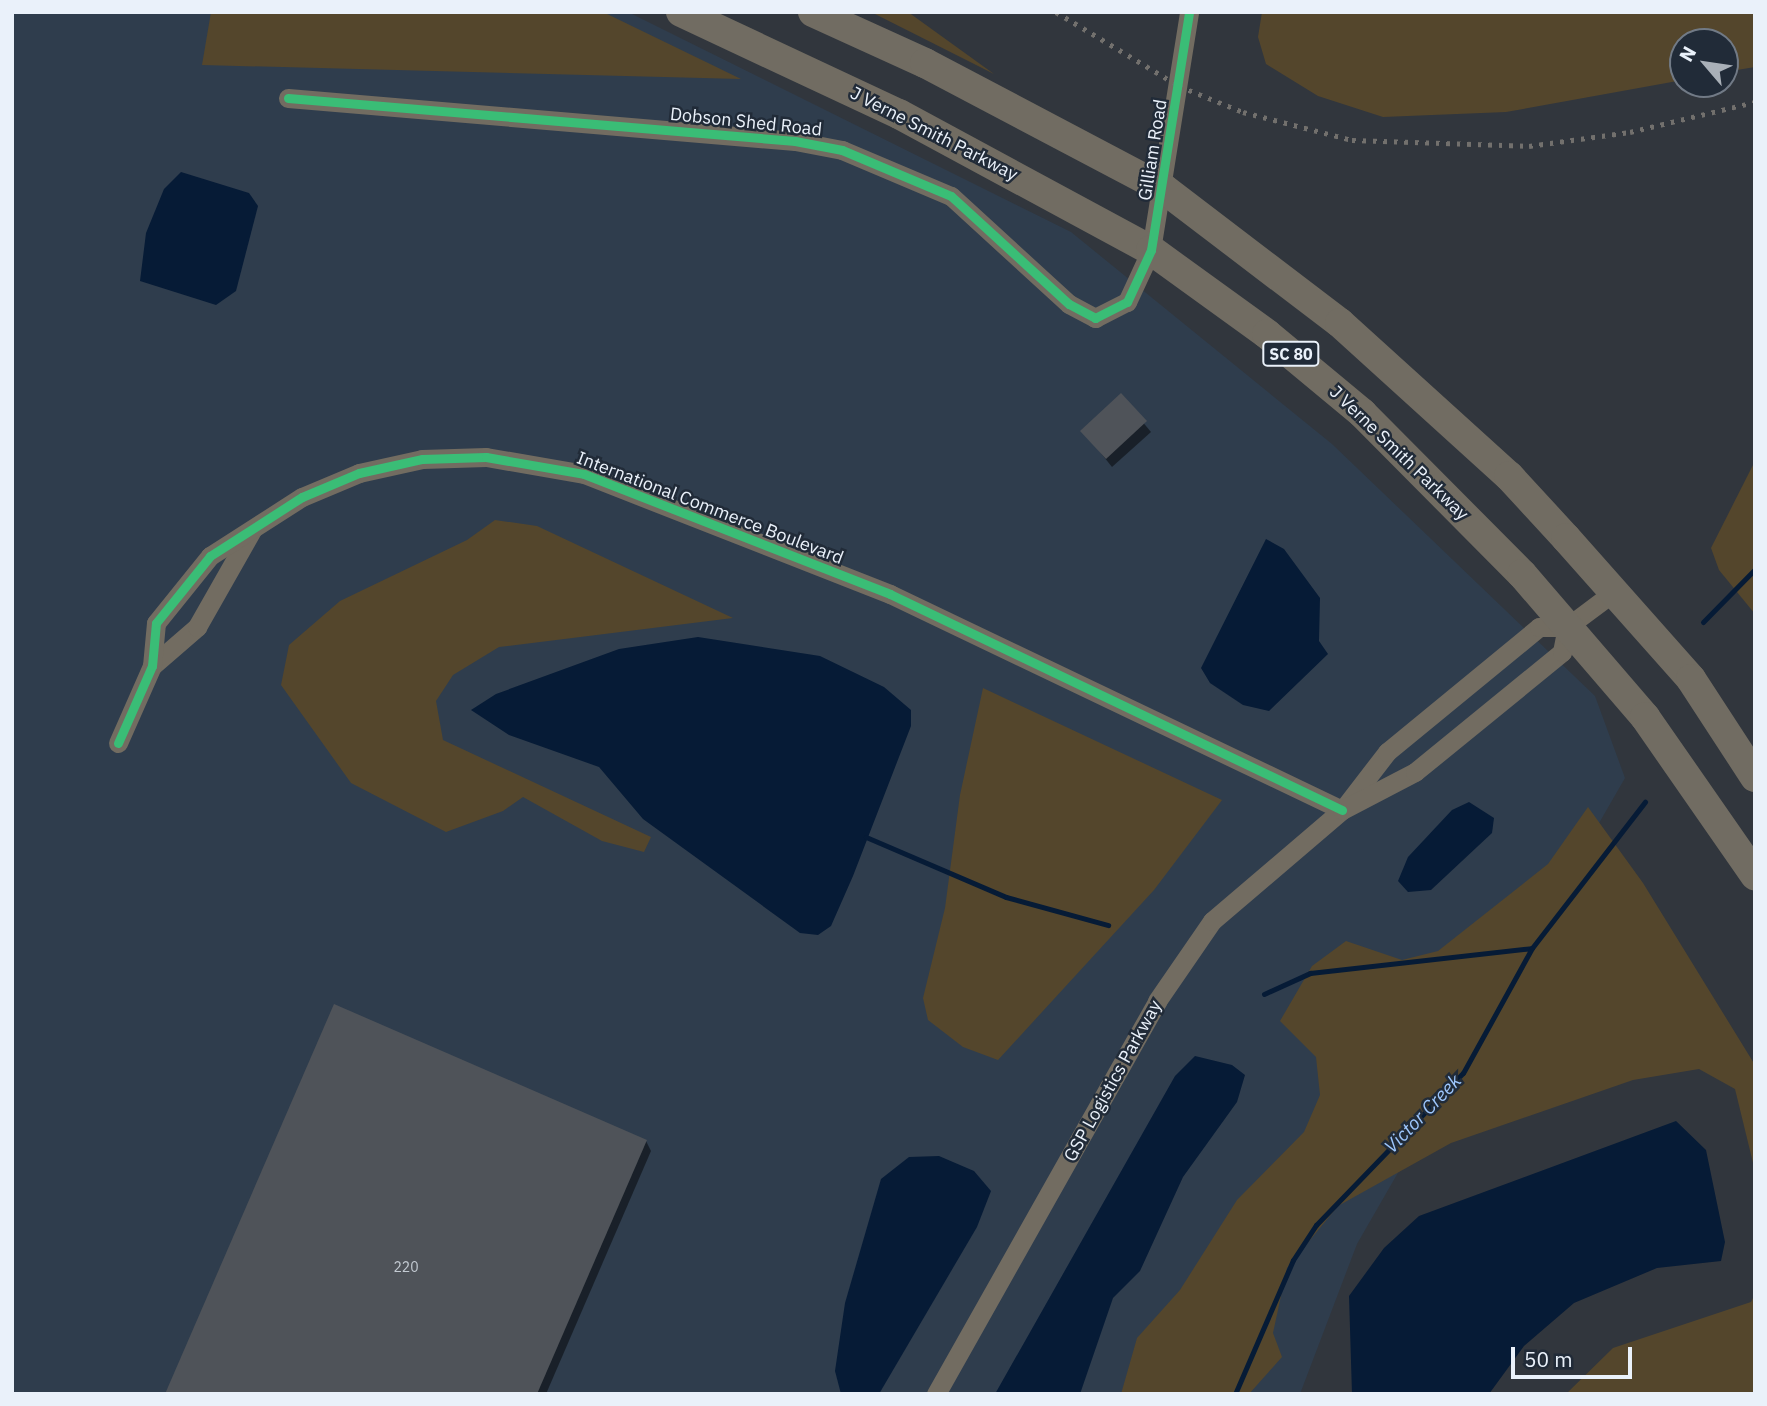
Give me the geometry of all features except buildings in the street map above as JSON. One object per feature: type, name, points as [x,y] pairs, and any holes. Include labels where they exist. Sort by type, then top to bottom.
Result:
[{"type":"main road","name":"J Verne Smith Parkway","points":[[681,12],[899,114],[1151,250],[1362,413],[1567,627],[1646,717],[1755,875]]},
{"type":"main road","points":[[813,12],[925,63],[1164,189],[1394,369],[1509,476],[1691,679],[1755,777]]},
{"type":"street","name":"Gilliam Road","points":[[1151,250],[1164,189],[1189,12]]},
{"type":"street","name":"Dobson Shed Road","points":[[289,98],[795,141],[842,150],[951,196],[1069,304],[1095,318],[1127,302],[1151,250]]},
{"type":"street","name":"International Commerce Boulevard","points":[[118,743],[152,666],[156,623],[210,556],[254,526],[348,478],[422,458],[486,457],[584,474],[890,594],[1342,810]]},
{"type":"street","name":"International Commerce Boulevard","points":[[152,666],[197,626],[254,526]]},
{"type":"street","name":"GSP Logistics Parkway","points":[[1342,810],[1387,752],[1539,627],[1567,627],[1614,592]]},
{"type":"street","name":"GSP Logistics Parkway","points":[[936,1394],[1190,948],[1236,898],[1342,810],[1415,772],[1563,652],[1567,627]]},
{"type":"shaded area","points":[[12,12],[628,12],[1071,232],[1332,444],[1595,696],[1625,778],[1357,1244],[1300,1394],[12,1394]]},
{"type":"shaded area","points":[[211,12],[603,12],[741,79],[202,65]]},
{"type":"shaded area","points":[[871,12],[908,12],[994,74]]},
{"type":"shaded area","points":[[1262,12],[1755,12],[1755,67],[1739,70],[1739,28],[1669,28],[1669,83],[1506,112],[1383,117],[1318,96],[1266,64],[1258,37]]},
{"type":"shaded area","points":[[1755,461],[1755,614],[1719,570],[1711,548]]},
{"type":"shaded area","points":[[495,520],[537,526],[733,618],[499,647],[453,675],[436,701],[443,740],[651,837],[644,852],[602,841],[523,797],[503,811],[446,832],[351,783],[281,685],[289,645],[340,601],[467,540]]},
{"type":"shaded area","points":[[983,688],[1222,800],[1154,890],[998,1060],[963,1047],[928,1020],[923,998],[945,908],[960,795]]},
{"type":"shaded area","points":[[1588,807],[1643,883],[1755,1065],[1755,1171],[1735,1089],[1699,1069],[1633,1080],[1451,1143],[1338,1206],[1287,1268],[1273,1333],[1282,1357],[1249,1394],[1121,1394],[1137,1338],[1180,1290],[1237,1200],[1304,1132],[1320,1095],[1316,1057],[1280,1021],[1312,966],[1346,941],[1402,960],[1438,951],[1548,864]]},
{"type":"shaded area","points":[[1755,1294],[1755,1394],[1566,1394],[1613,1348],[1751,1302]]},
{"type":"water","points":[[181,172],[249,193],[258,206],[236,291],[216,305],[140,281],[146,233],[164,189]]},
{"type":"water","points":[[1266,539],[1284,549],[1320,598],[1319,641],[1328,654],[1269,711],[1243,705],[1210,683],[1201,668]]},
{"type":"water","points":[[698,637],[820,656],[884,687],[911,710],[911,726],[853,876],[831,926],[818,935],[800,933],[643,819],[599,767],[509,735],[471,710],[496,694],[619,649]]},
{"type":"water","points":[[1469,802],[1494,818],[1492,833],[1431,890],[1408,892],[1398,881],[1408,857],[1452,810]]},
{"type":"water","points":[[1195,1056],[1232,1065],[1245,1075],[1237,1102],[1183,1177],[1140,1271],[1113,1298],[1080,1394],[995,1394],[1175,1076]]},
{"type":"water","points":[[1676,1121],[1706,1150],[1725,1242],[1721,1261],[1657,1268],[1574,1303],[1524,1346],[1489,1394],[1352,1394],[1349,1296],[1384,1248],[1419,1216]]},
{"type":"water","points":[[939,1156],[974,1171],[991,1191],[977,1227],[879,1394],[841,1394],[835,1371],[845,1303],[881,1179],[909,1157]]},
{"type":"waterway","name":"Victor Creek","points":[[1703,622],[1755,569]]},
{"type":"waterway","name":"Victor Creek","points":[[1235,1394],[1293,1260],[1316,1225],[1463,1073],[1532,948],[1645,802]]},
{"type":"waterway","points":[[866,837],[1006,897],[1108,925]]},
{"type":"waterway","points":[[1264,994],[1310,973],[1532,948]]},
{"type":"railway","points":[[1056,12],[1179,86],[1243,112],[1352,140],[1529,146],[1630,132],[1755,102]]},
{"type":"cycle path","points":[[288,98],[795,141],[842,150],[951,196],[1069,304],[1095,318],[1127,302],[1151,250],[1189,12]]},
{"type":"cycle path","points":[[118,743],[152,666],[156,623],[210,556],[302,497],[359,473],[422,459],[486,457],[584,474],[890,594],[1342,810]]}]
